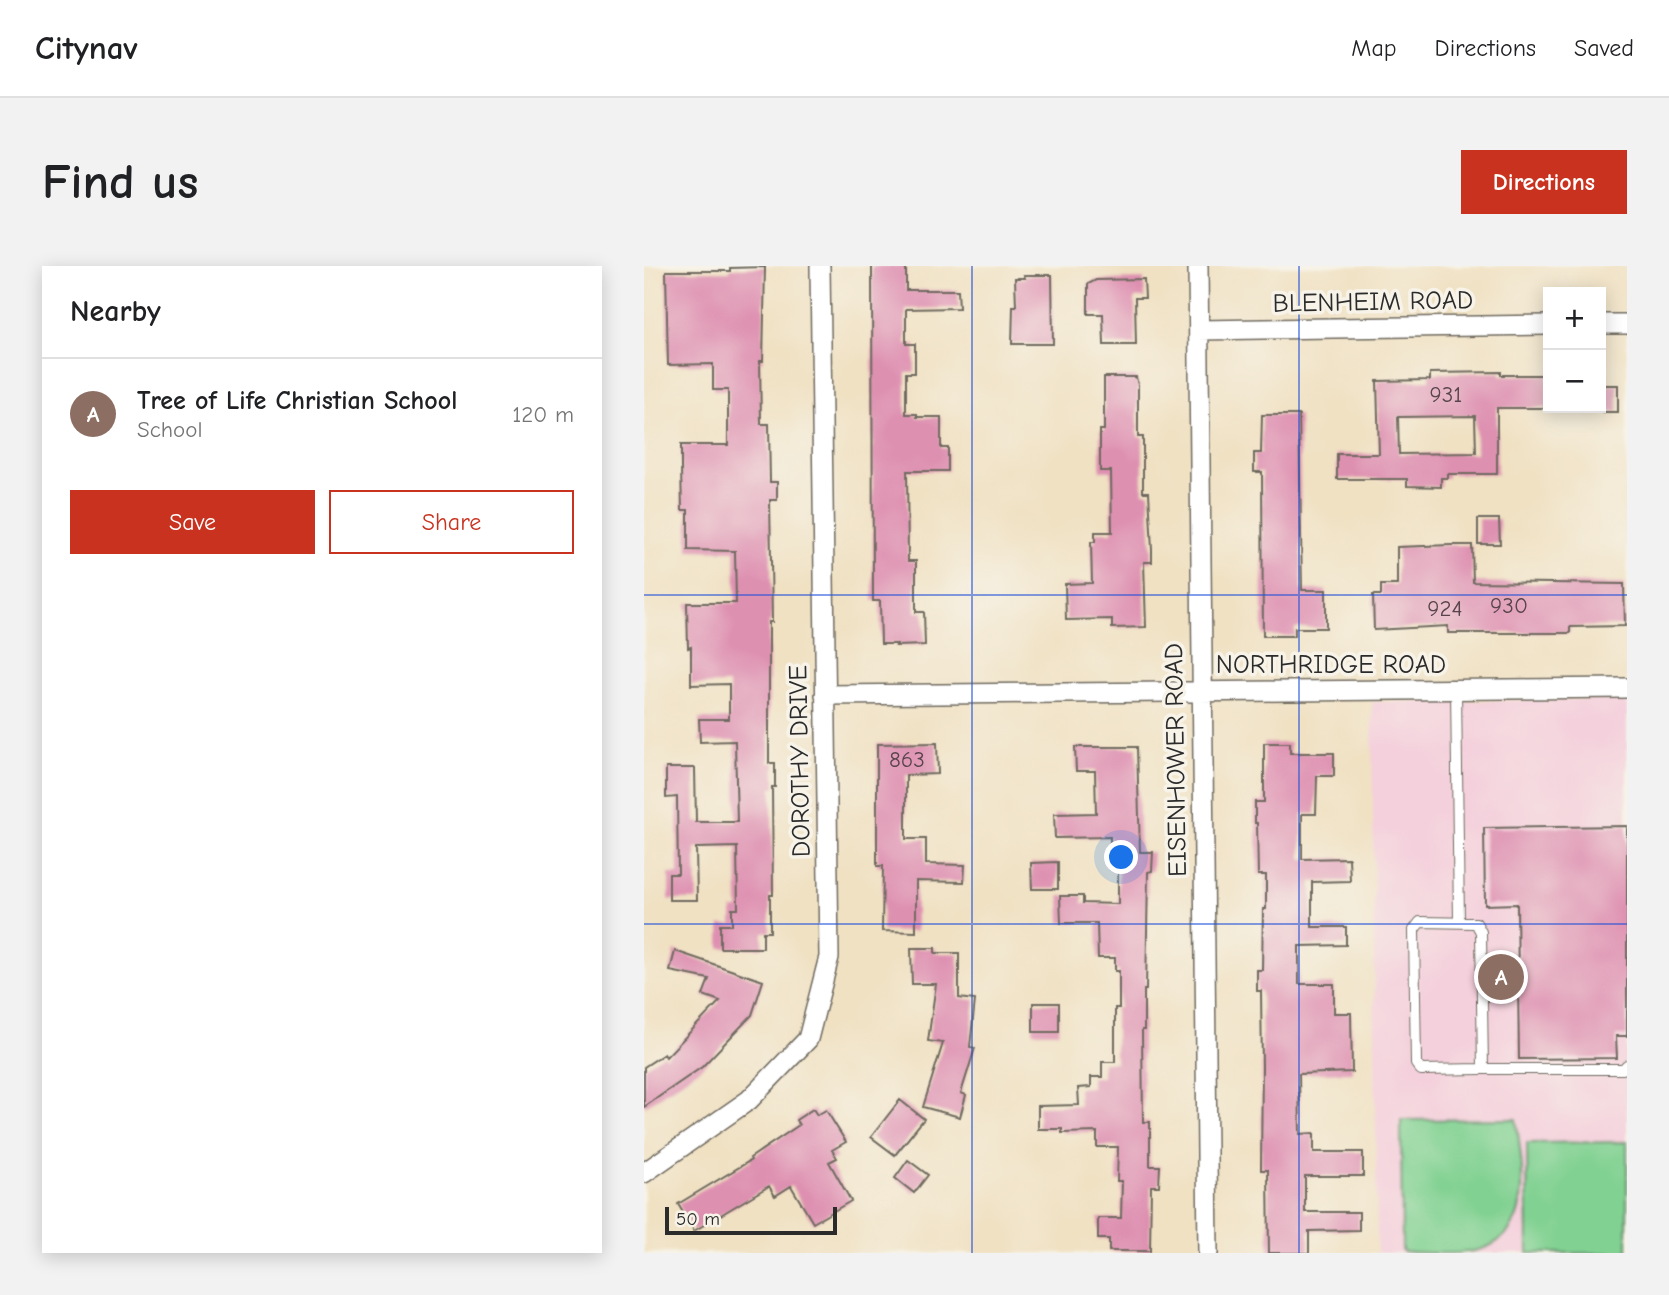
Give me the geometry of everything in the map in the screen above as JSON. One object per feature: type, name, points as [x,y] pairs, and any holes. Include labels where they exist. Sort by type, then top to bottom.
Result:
[{"type":"street","name":"DOROTHY DRIVE","points":[[644,1173],[749,1100],[808,1039],[830,957],[821,266]]},
{"type":"street","name":"EISENHOWER ROAD","points":[[1198,266],[1208,1253]]},
{"type":"street","points":[[1606,324],[1627,324]]},
{"type":"street","name":"BLENHEIM ROAD","points":[[1199,330],[1543,325]]},
{"type":"street","name":"NORTHRIDGE ROAD","points":[[825,695],[1627,688]]},
{"type":"lane","points":[[1456,690],[1460,922]]},
{"type":"lane","points":[[1483,1069],[1481,932],[1476,923],[1420,922],[1414,930],[1416,1064],[1421,1070],[1623,1069],[1627,1065]]},
{"type":"shaded area","points":[[1627,699],[1627,1253],[1377,1253],[1372,702]]},
{"type":"green space","points":[[1516,1119],[1522,1188],[1519,1209],[1512,1227],[1499,1241],[1479,1250],[1451,1253],[1402,1251],[1401,1120]]},
{"type":"green space","points":[[1627,1142],[1627,1253],[1528,1253],[1527,1143]]},
{"type":"building","points":[[872,266],[906,266],[906,290],[958,290],[959,308],[906,309],[906,344],[915,344],[915,373],[906,373],[906,414],[941,417],[941,448],[948,448],[948,471],[907,471],[908,561],[916,561],[916,612],[924,612],[925,645],[881,644],[880,601],[873,601]]},
{"type":"building","points":[[765,267],[763,361],[760,361],[761,424],[769,424],[770,482],[777,482],[777,500],[770,500],[772,622],[769,622],[769,763],[775,763],[775,787],[772,787],[773,895],[770,895],[770,932],[763,932],[763,948],[720,948],[720,925],[732,925],[732,909],[738,909],[737,847],[696,848],[697,900],[669,900],[669,874],[678,874],[677,797],[666,798],[666,768],[695,768],[696,822],[737,822],[735,741],[700,742],[699,719],[729,719],[729,684],[691,685],[687,603],[736,603],[735,551],[688,550],[688,510],[682,510],[681,467],[681,445],[728,445],[728,390],[713,390],[713,364],[668,365],[666,271],[730,271],[730,268]]},
{"type":"building","points":[[1024,275],[1052,275],[1053,344],[1012,344],[1013,306],[1016,306],[1015,278],[1025,278]]},
{"type":"building","points":[[1144,279],[1145,298],[1135,298],[1136,345],[1104,345],[1103,314],[1088,314],[1088,284],[1096,280]]},
{"type":"building","points":[[1501,372],[1501,375],[1543,375],[1543,408],[1497,408],[1497,474],[1448,474],[1448,478],[1441,478],[1441,487],[1407,486],[1407,479],[1337,479],[1337,454],[1379,454],[1377,381],[1430,380],[1430,373]],"holes":[[[1475,416],[1476,453],[1399,454],[1398,417]]]},
{"type":"building","points":[[1104,377],[1136,377],[1138,385],[1138,437],[1143,437],[1143,492],[1149,492],[1152,550],[1152,562],[1144,562],[1146,627],[1112,628],[1112,619],[1066,620],[1065,584],[1092,583],[1091,542],[1095,542],[1095,532],[1112,532],[1111,471],[1100,471],[1100,430],[1104,430]]},
{"type":"building","points":[[1606,385],[1618,385],[1618,412],[1606,412]]},
{"type":"building","points":[[1262,415],[1299,415],[1302,590],[1326,590],[1326,628],[1295,628],[1295,636],[1263,636],[1262,472],[1254,472],[1254,453],[1261,453]]},
{"type":"building","points":[[1478,519],[1499,519],[1500,544],[1478,544]]},
{"type":"building","points":[[1472,545],[1473,582],[1624,584],[1625,626],[1570,627],[1570,633],[1448,633],[1448,626],[1374,630],[1373,595],[1381,595],[1381,585],[1397,585],[1397,547]]},
{"type":"building","points":[[937,743],[938,774],[906,775],[906,839],[926,839],[926,864],[965,865],[964,882],[916,881],[916,932],[882,931],[883,866],[877,866],[877,744]]},
{"type":"building","points":[[1264,743],[1290,743],[1290,753],[1334,753],[1334,776],[1317,776],[1316,814],[1302,814],[1302,859],[1349,858],[1350,881],[1312,882],[1312,927],[1346,927],[1346,945],[1299,946],[1299,984],[1334,984],[1334,1013],[1351,1013],[1352,1072],[1299,1074],[1300,1134],[1314,1133],[1314,1152],[1363,1152],[1363,1176],[1305,1176],[1305,1212],[1359,1212],[1359,1230],[1309,1231],[1309,1253],[1269,1253],[1268,1170],[1261,1170],[1261,991],[1257,991],[1257,970],[1262,970],[1266,875],[1258,875],[1255,802],[1264,802]]},
{"type":"building","points":[[1075,747],[1137,747],[1140,852],[1153,852],[1152,871],[1148,872],[1146,990],[1142,1030],[1143,1122],[1150,1122],[1150,1166],[1160,1166],[1159,1186],[1151,1186],[1150,1251],[1109,1251],[1109,1239],[1098,1239],[1098,1218],[1121,1218],[1122,1181],[1117,1181],[1118,1147],[1097,1147],[1097,1132],[1062,1133],[1062,1129],[1038,1129],[1038,1106],[1079,1105],[1078,1088],[1091,1087],[1091,1077],[1102,1077],[1102,1062],[1115,1062],[1115,1008],[1119,1008],[1119,971],[1115,971],[1115,958],[1098,958],[1097,923],[1061,923],[1060,896],[1083,896],[1083,903],[1118,904],[1118,869],[1110,869],[1110,837],[1055,838],[1054,814],[1096,813],[1095,771],[1076,771]]},
{"type":"building","points":[[1627,826],[1627,1036],[1616,1036],[1617,1058],[1519,1059],[1517,904],[1485,905],[1484,828]]},
{"type":"building","points":[[1058,862],[1058,889],[1032,889],[1031,863]]},
{"type":"building","points":[[911,948],[935,948],[935,953],[959,953],[959,998],[975,1000],[970,1047],[975,1048],[961,1093],[966,1095],[960,1117],[923,1107],[943,1043],[928,1041],[936,984],[912,984]]},
{"type":"building","points":[[675,951],[763,981],[752,1015],[702,1067],[644,1107],[644,1067],[664,1054],[666,1057],[720,1001],[703,995],[709,979],[670,971]]},
{"type":"building","points":[[1033,1003],[1059,1003],[1059,1032],[1033,1032]]},
{"type":"building","points":[[900,1100],[924,1119],[895,1155],[871,1137]]},
{"type":"building","points":[[813,1109],[817,1115],[826,1110],[846,1142],[832,1150],[837,1158],[829,1162],[851,1201],[813,1223],[791,1186],[775,1196],[769,1186],[694,1231],[678,1204],[751,1160],[750,1158],[799,1125],[796,1120]]},
{"type":"building","points":[[908,1160],[928,1175],[914,1193],[895,1178]]},
{"type":"place","name":"Tree of Life Christian School","points":[[1501,977]]}]
